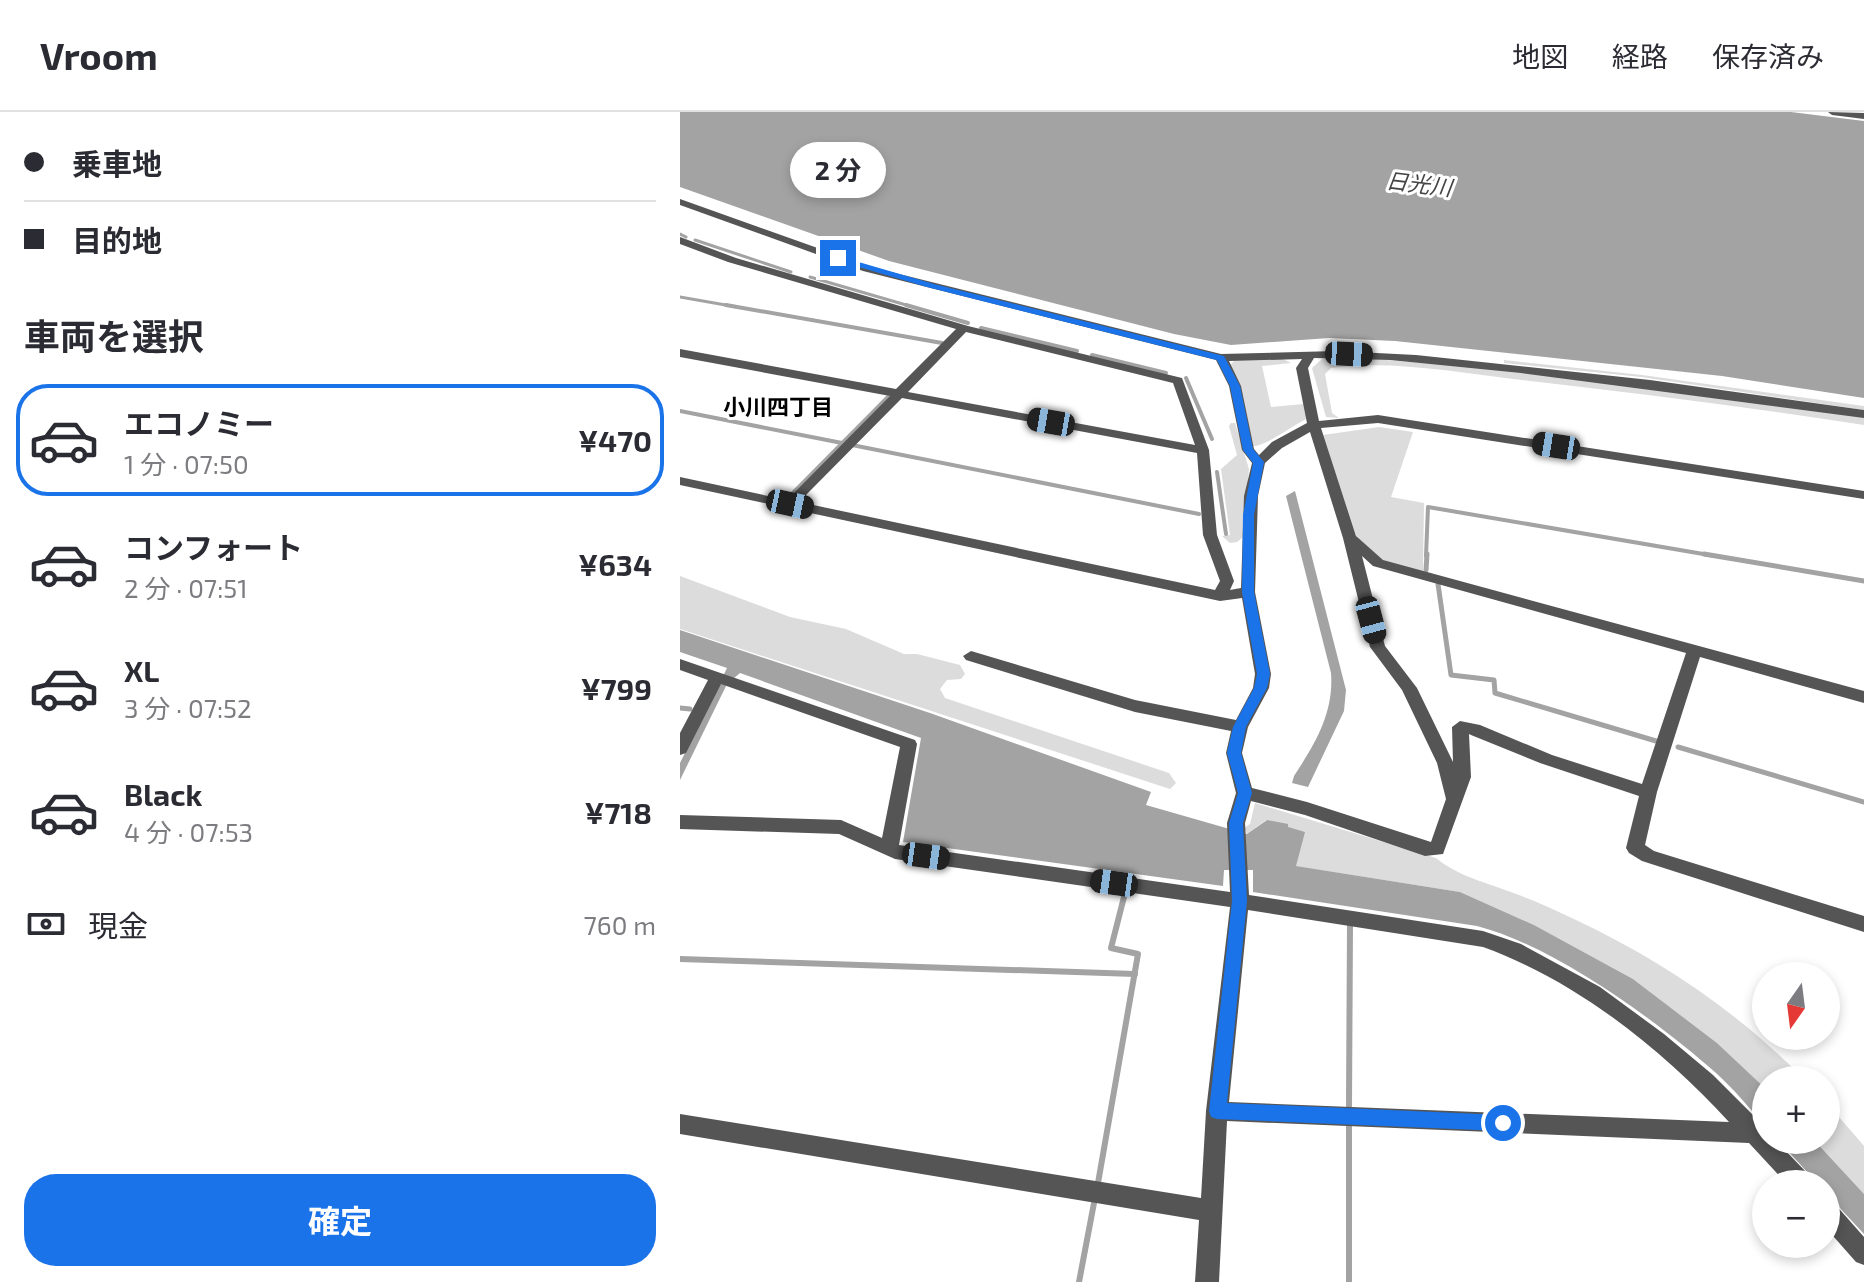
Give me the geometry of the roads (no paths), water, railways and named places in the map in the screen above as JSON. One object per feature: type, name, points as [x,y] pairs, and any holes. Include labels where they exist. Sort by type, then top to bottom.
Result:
[{"type":"street","points":[[1832,112],[1864,116]]},
{"type":"street","points":[[680,202],[867,269],[1221,358],[1391,356],[1664,384],[1864,414]]},
{"type":"street","points":[[681,242],[964,328],[1178,381],[1203,450],[1210,535],[1227,581],[1220,596]]},
{"type":"street","points":[[790,504],[964,328]]},
{"type":"street","points":[[680,353],[1203,450]]},
{"type":"street","points":[[1310,355],[1302,368],[1314,425],[1350,538],[1378,647],[1409,688],[1445,763],[1454,798]]},
{"type":"street","points":[[1221,358],[1235,386],[1248,450],[1259,462]]},
{"type":"street","points":[[1207,1282],[1217,1111],[1240,901],[1236,823],[1245,793],[1234,753],[1240,727],[1261,688],[1263,674],[1248,592],[1249,515],[1259,462],[1277,445],[1314,425],[1378,419],[1864,495]]},
{"type":"street","points":[[680,481],[1220,596],[1248,592]]},
{"type":"street","points":[[1350,538],[1378,563],[1864,697]]},
{"type":"street","points":[[1694,651],[1648,792],[1635,848],[1648,856],[1864,924]]},
{"type":"street","points":[[971,656],[1135,706],[1240,727]]},
{"type":"street","points":[[680,664],[909,744],[889,849]]},
{"type":"street","points":[[680,749],[717,677]]},
{"type":"street","points":[[1245,793],[1307,809],[1425,849],[1437,849],[1462,777],[1460,727],[1474,729],[1546,759],[1648,792]]},
{"type":"street","points":[[680,822],[841,827],[889,849],[1483,939],[1514,950],[1593,993],[1657,1040],[1706,1082],[1752,1129]]},
{"type":"street","points":[[1217,1111],[1752,1133]]},
{"type":"street","points":[[680,1124],[1210,1211]]},
{"type":"street","points":[[1775,1154],[1789,1170]]},
{"type":"street","points":[[1840,1227],[1864,1254]]},
{"type":"water","name":"日光川","points":[[680,112],[1791,112],[1864,121],[1864,398],[1722,376],[1395,341],[1329,338],[1231,345],[1174,334],[889,261],[680,187]]},
{"type":"water","points":[[1295,491],[1346,690],[1344,711],[1308,787],[1292,783],[1326,715],[1331,673],[1286,496]]},
{"type":"water","points":[[680,630],[930,713],[1151,792],[1146,805],[1247,834],[1267,820],[1288,824],[1288,827],[1305,832],[1296,866],[1460,892],[1534,925],[1633,979],[1717,1043],[1752,1076],[1752,1111],[1716,1073],[1664,1030],[1603,987],[1538,950],[1477,926],[1253,892],[1253,870],[1224,870],[1223,886],[903,842],[921,738],[740,673],[727,684],[680,780],[680,763],[727,668],[680,652]]},
{"type":"water","points":[[1791,1154],[1827,1154],[1864,1194],[1864,1234],[1840,1208],[1840,1170],[1805,1170]]},
{"type":"waterway","points":[[680,234],[686,237]]},
{"type":"waterway","points":[[695,240],[791,272]]},
{"type":"waterway","points":[[810,277],[913,307]]},
{"type":"waterway","points":[[680,297],[737,307]]},
{"type":"waterway","points":[[726,305],[942,343]]},
{"type":"waterway","points":[[906,305],[968,323]]},
{"type":"waterway","points":[[981,328],[1077,351]]},
{"type":"waterway","points":[[1092,355],[1166,373]]},
{"type":"waterway","points":[[1186,378],[1212,439]]},
{"type":"waterway","points":[[789,497],[888,397]]},
{"type":"waterway","points":[[680,411],[842,443]]},
{"type":"waterway","points":[[852,445],[1199,514]]},
{"type":"waterway","points":[[1217,472],[1226,534]]},
{"type":"waterway","points":[[1426,556],[1428,507],[1715,556]]},
{"type":"waterway","points":[[1426,570],[1427,554]]},
{"type":"waterway","points":[[1704,554],[1864,581]]},
{"type":"waterway","points":[[1438,584],[1451,675],[1494,680],[1495,693],[1656,741]]},
{"type":"waterway","points":[[680,708],[690,709]]},
{"type":"waterway","points":[[1678,747],[1864,802]]},
{"type":"waterway","points":[[1125,893],[1111,948],[1138,954],[1135,974]]},
{"type":"waterway","points":[[1349,1106],[1350,923]]},
{"type":"waterway","points":[[680,959],[1135,974]]},
{"type":"waterway","points":[[1098,1183],[1135,974]]},
{"type":"waterway","points":[[1349,1126],[1349,1282]]},
{"type":"waterway","points":[[1079,1282],[1094,1203]]},
{"type":"district","name":"小川四丁目","points":[[778,407]]}]
